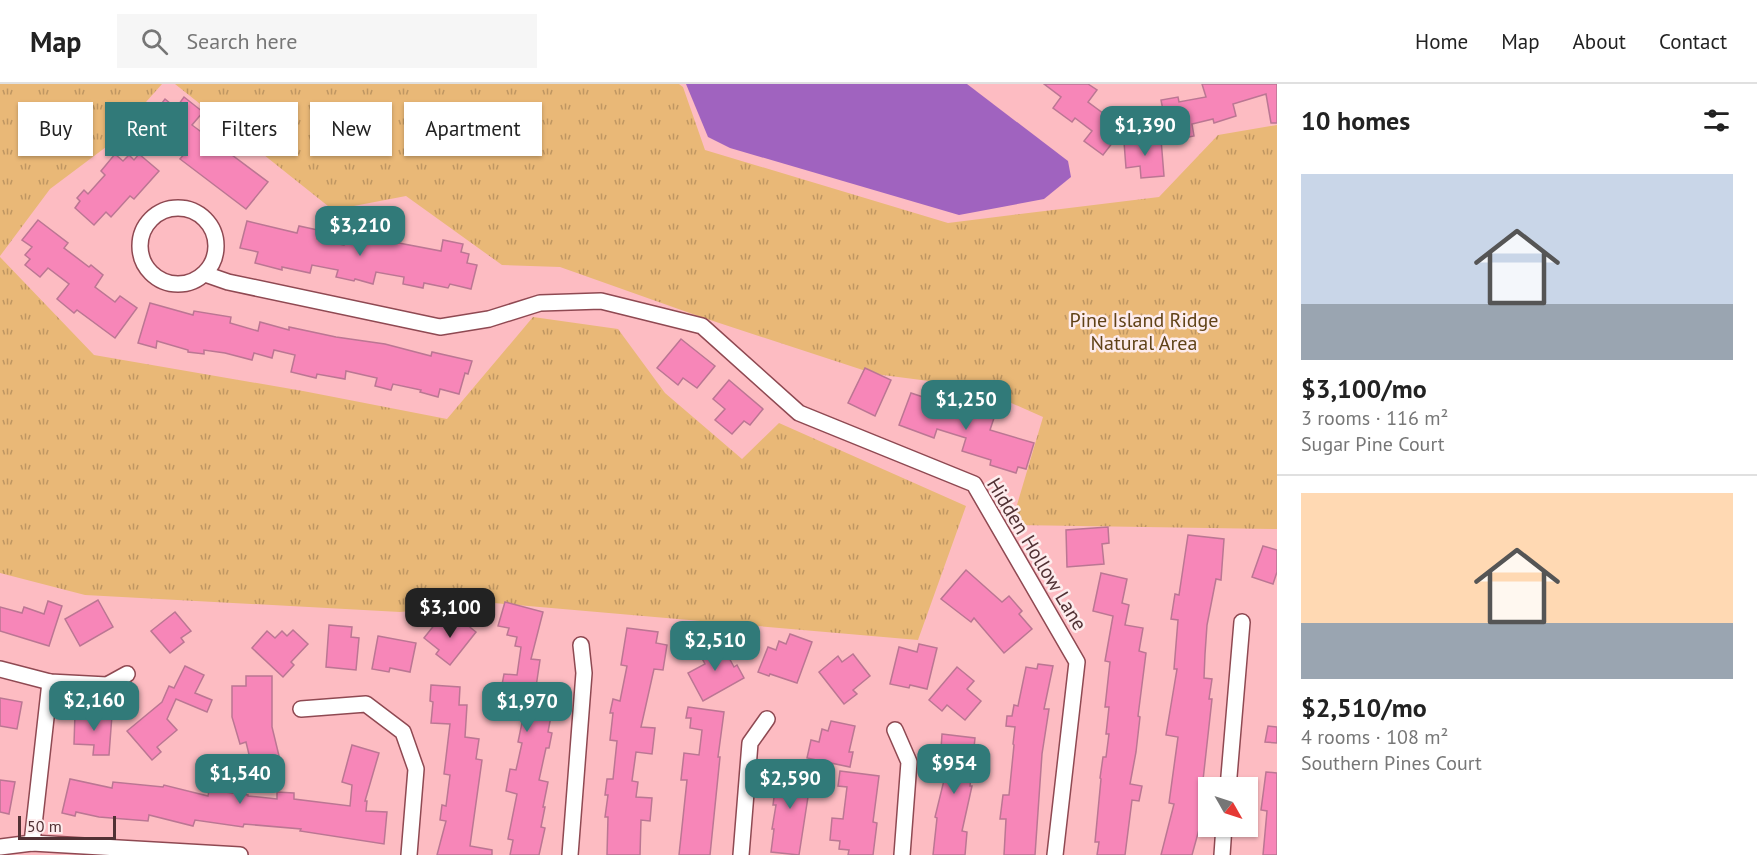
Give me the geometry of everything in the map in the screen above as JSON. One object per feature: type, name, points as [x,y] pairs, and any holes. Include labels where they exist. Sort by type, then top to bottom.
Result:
[{"type":"street","points":[[186,208],[198,213],[208,222],[214,234],[216,247],[213,260],[205,274],[186,284],[162,281],[152,274],[144,265],[140,254],[143,230],[150,220],[160,212],[186,208]]},
{"type":"street","name":"Hidden Hollow Lane","points":[[205,274],[228,282],[440,327],[489,319],[540,303],[601,301],[702,326],[799,413],[974,484],[1077,662],[1055,855]]},
{"type":"street","points":[[1229,777],[1242,622]]},
{"type":"street","points":[[570,855],[584,673],[581,645]]},
{"type":"street","points":[[0,669],[50,682],[107,685],[127,674]]},
{"type":"street","points":[[32,843],[50,682]]},
{"type":"street","points":[[301,709],[366,704],[403,732],[416,769],[409,855]]},
{"type":"street","points":[[741,855],[750,743],[767,719]]},
{"type":"street","points":[[895,730],[909,762],[902,855]]},
{"type":"street","points":[[1222,855],[1223,837]]},
{"type":"street","points":[[0,847],[32,843],[240,855]]},
{"type":"green space","points":[[0,84],[162,84],[146,102],[105,102],[105,148],[50,189],[0,256]]},
{"type":"green space","name":"Pine Island Ridge Natural Area","points":[[175,84],[679,84],[683,87],[705,150],[948,223],[1159,197],[1218,135],[1277,125],[1277,529],[1011,525],[1043,417],[975,387],[875,374],[701,317],[560,267],[502,265],[406,196],[333,210],[265,156],[298,156],[298,102],[200,102],[200,104]]},
{"type":"green space","points":[[0,257],[94,355],[303,391],[447,419],[533,317],[618,329],[665,393],[742,459],[779,423],[966,506],[918,640],[494,603],[400,612],[85,595],[0,573]]},
{"type":"shaded area","points":[[686,84],[967,84],[1068,161],[1071,177],[1044,199],[959,215],[730,148],[708,137]]},
{"type":"building","points":[[1044,84],[1088,84],[1097,90],[1088,102],[1111,119],[1114,114],[1127,124],[1103,155],[1084,141],[1092,131],[1075,118],[1072,122],[1053,108],[1061,97]]},
{"type":"building","points":[[1202,84],[1277,84],[1277,123],[1271,123],[1266,94],[1233,104],[1236,116],[1214,123],[1213,119],[1192,124],[1194,136],[1169,141],[1161,100],[1178,97],[1179,102],[1206,97]]},
{"type":"building","points":[[184,97],[200,110],[200,116],[192,125],[200,131],[200,156],[233,156],[268,182],[246,209],[180,159],[182,156],[188,156],[188,102],[180,102]]},
{"type":"building","points":[[1161,139],[1164,176],[1141,178],[1140,166],[1126,168],[1124,142]]},
{"type":"building","points":[[113,156],[117,156],[123,161],[128,156],[134,160],[137,156],[141,156],[159,171],[134,199],[130,196],[111,217],[106,212],[94,225],[75,208],[80,201],[77,198],[84,190],[88,194],[105,175],[101,171]]},
{"type":"building","points":[[38,220],[68,243],[64,248],[103,275],[95,287],[115,302],[120,296],[137,308],[115,338],[77,310],[74,313],[57,299],[69,284],[48,268],[40,277],[25,265],[30,259],[25,255],[32,247],[22,240]]},
{"type":"building","points":[[247,221],[297,233],[299,226],[318,230],[317,239],[344,245],[345,242],[363,246],[368,225],[386,229],[383,240],[441,251],[443,240],[463,244],[461,252],[469,254],[467,263],[477,265],[471,289],[450,284],[448,288],[424,283],[423,288],[403,284],[404,277],[376,272],[373,284],[336,277],[338,270],[312,265],[310,273],[282,267],[282,270],[255,263],[258,252],[240,248]]},
{"type":"building","points":[[150,303],[193,315],[194,311],[231,317],[230,323],[258,331],[260,322],[289,330],[289,327],[385,344],[431,356],[432,352],[472,361],[468,374],[465,373],[459,394],[440,389],[438,397],[420,392],[421,390],[393,384],[391,390],[375,386],[377,378],[346,371],[345,379],[317,374],[316,378],[291,372],[295,355],[274,350],[272,358],[254,353],[252,360],[204,350],[204,354],[188,352],[188,350],[157,341],[156,348],[138,343]]},
{"type":"building","points":[[681,339],[715,366],[697,388],[683,378],[678,385],[657,368]]},
{"type":"building","points":[[865,368],[891,380],[875,416],[848,403]]},
{"type":"building","points":[[729,380],[763,409],[750,425],[744,421],[732,434],[715,420],[725,409],[713,399]]},
{"type":"building","points":[[932,392],[949,398],[946,403],[994,418],[990,430],[1034,443],[1026,469],[1018,467],[1016,473],[990,465],[991,460],[962,451],[966,438],[937,429],[934,438],[899,425],[911,393],[929,399]]},
{"type":"building","points":[[1108,527],[1109,543],[1102,544],[1104,564],[1067,567],[1066,530]]},
{"type":"building","points":[[1188,535],[1224,539],[1221,580],[1216,579],[1207,625],[1204,678],[1212,679],[1209,699],[1212,699],[1203,777],[1198,777],[1198,833],[1192,855],[1161,855],[1174,804],[1169,803],[1178,737],[1166,735],[1177,669],[1174,669],[1178,620],[1171,619],[1175,594],[1179,595]]},
{"type":"building","points":[[1263,546],[1277,550],[1277,572],[1273,584],[1252,577]]},
{"type":"building","points":[[966,570],[1002,602],[1009,596],[1022,611],[1019,614],[1032,629],[1004,653],[974,618],[971,622],[941,599]]},
{"type":"building","points":[[1101,573],[1127,579],[1122,603],[1129,605],[1125,625],[1143,628],[1139,651],[1146,653],[1136,752],[1130,784],[1142,786],[1139,801],[1132,800],[1125,855],[1097,855],[1099,842],[1095,842],[1100,778],[1109,734],[1106,734],[1109,707],[1105,707],[1110,662],[1105,661],[1113,616],[1093,611]]},
{"type":"building","points":[[98,600],[113,627],[80,646],[65,619]]},
{"type":"building","points":[[48,601],[62,606],[49,646],[0,631],[0,607],[22,613],[24,607],[44,614]]},
{"type":"building","points":[[505,602],[543,612],[531,659],[540,660],[536,687],[544,688],[541,709],[552,711],[548,732],[552,733],[539,780],[548,782],[541,827],[545,828],[539,855],[510,855],[513,840],[508,839],[517,794],[506,791],[510,769],[516,770],[522,743],[518,742],[527,699],[500,695],[504,674],[517,675],[521,647],[515,646],[517,637],[507,635],[509,628],[498,626]]},
{"type":"building","points":[[175,612],[191,631],[181,638],[184,642],[170,653],[151,631]]},
{"type":"building","points":[[456,616],[476,632],[450,665],[436,654],[439,650],[424,638],[439,619],[448,627]]},
{"type":"building","points":[[329,625],[352,627],[351,637],[359,638],[356,670],[326,667]]},
{"type":"building","points":[[627,628],[658,632],[656,643],[667,645],[663,670],[654,669],[641,727],[655,728],[652,754],[636,752],[632,781],[638,782],[636,797],[652,798],[650,821],[641,820],[640,855],[607,855],[608,817],[605,817],[608,795],[605,795],[607,779],[613,779],[617,741],[610,740],[613,713],[610,713],[613,699],[620,701],[627,666],[621,665]]},
{"type":"building","points":[[293,630],[308,644],[291,662],[294,665],[283,677],[252,648],[267,631],[275,638],[282,631],[287,636]]},
{"type":"building","points":[[790,634],[812,642],[797,683],[758,672],[768,647],[776,650],[779,641],[786,644]]},
{"type":"building","points":[[378,636],[416,643],[410,672],[390,668],[389,672],[372,669]]},
{"type":"building","points":[[720,641],[734,667],[737,665],[744,678],[703,701],[688,673],[705,664],[699,653]]},
{"type":"building","points":[[919,644],[937,648],[927,689],[890,684],[899,647],[917,652]]},
{"type":"building","points":[[853,654],[870,676],[853,690],[857,694],[844,704],[819,672],[838,656],[842,662]]},
{"type":"building","points":[[1038,664],[1053,666],[1044,709],[1049,709],[1042,754],[1035,855],[1004,855],[1006,819],[1000,819],[1003,795],[1009,795],[1015,727],[1006,726],[1007,716],[1012,716],[1014,705],[1018,706],[1026,667],[1037,669]]},
{"type":"building","points":[[185,666],[204,675],[195,693],[212,700],[207,712],[176,699],[167,719],[177,730],[157,747],[161,752],[152,760],[127,731],[162,702],[169,686],[174,688]]},
{"type":"building","points":[[957,667],[974,681],[967,689],[981,701],[965,720],[947,705],[942,711],[929,700]]},
{"type":"building","points":[[246,676],[272,676],[272,727],[280,760],[252,767],[246,742],[240,744],[232,717],[232,686],[246,686]]},
{"type":"building","points":[[431,685],[460,687],[459,705],[467,705],[465,737],[479,739],[476,759],[482,760],[470,846],[492,850],[492,855],[437,855],[446,821],[440,820],[442,805],[446,806],[450,775],[444,774],[450,724],[431,723],[433,702],[430,701]]},
{"type":"building","points":[[0,698],[22,702],[17,729],[0,726]]},
{"type":"building","points":[[688,707],[724,712],[710,855],[679,855],[687,780],[681,780],[684,753],[699,755],[702,730],[690,728],[691,718],[686,718]]},
{"type":"building","points":[[75,713],[112,715],[109,755],[93,755],[94,745],[74,744]]},
{"type":"building","points":[[831,721],[855,726],[849,752],[853,752],[850,767],[807,758],[811,740],[819,742],[822,729],[828,731]]},
{"type":"building","points":[[1268,726],[1277,727],[1277,743],[1265,742]]},
{"type":"building","points":[[942,734],[975,738],[970,786],[972,786],[962,831],[967,832],[965,855],[933,855],[937,818],[935,817],[946,772],[941,772],[944,749],[941,749]]},
{"type":"building","points":[[352,745],[379,753],[365,801],[367,801],[366,811],[387,812],[384,844],[300,831],[301,829],[244,824],[243,827],[195,820],[193,826],[149,815],[148,821],[99,817],[76,812],[75,816],[62,813],[70,779],[112,788],[113,782],[163,787],[164,785],[208,796],[209,790],[277,799],[277,792],[294,793],[294,799],[350,806],[352,785],[342,782]]},
{"type":"building","points":[[778,767],[812,771],[799,855],[771,852],[776,805],[773,805]]},
{"type":"building","points":[[840,771],[879,776],[873,822],[877,823],[873,855],[848,855],[849,850],[839,849],[840,841],[830,840],[832,818],[843,819],[847,787],[838,786]]},
{"type":"building","points":[[1266,772],[1277,773],[1277,855],[1263,855],[1267,811],[1261,810]]},
{"type":"building","points":[[0,780],[15,782],[9,814],[0,812]]}]
